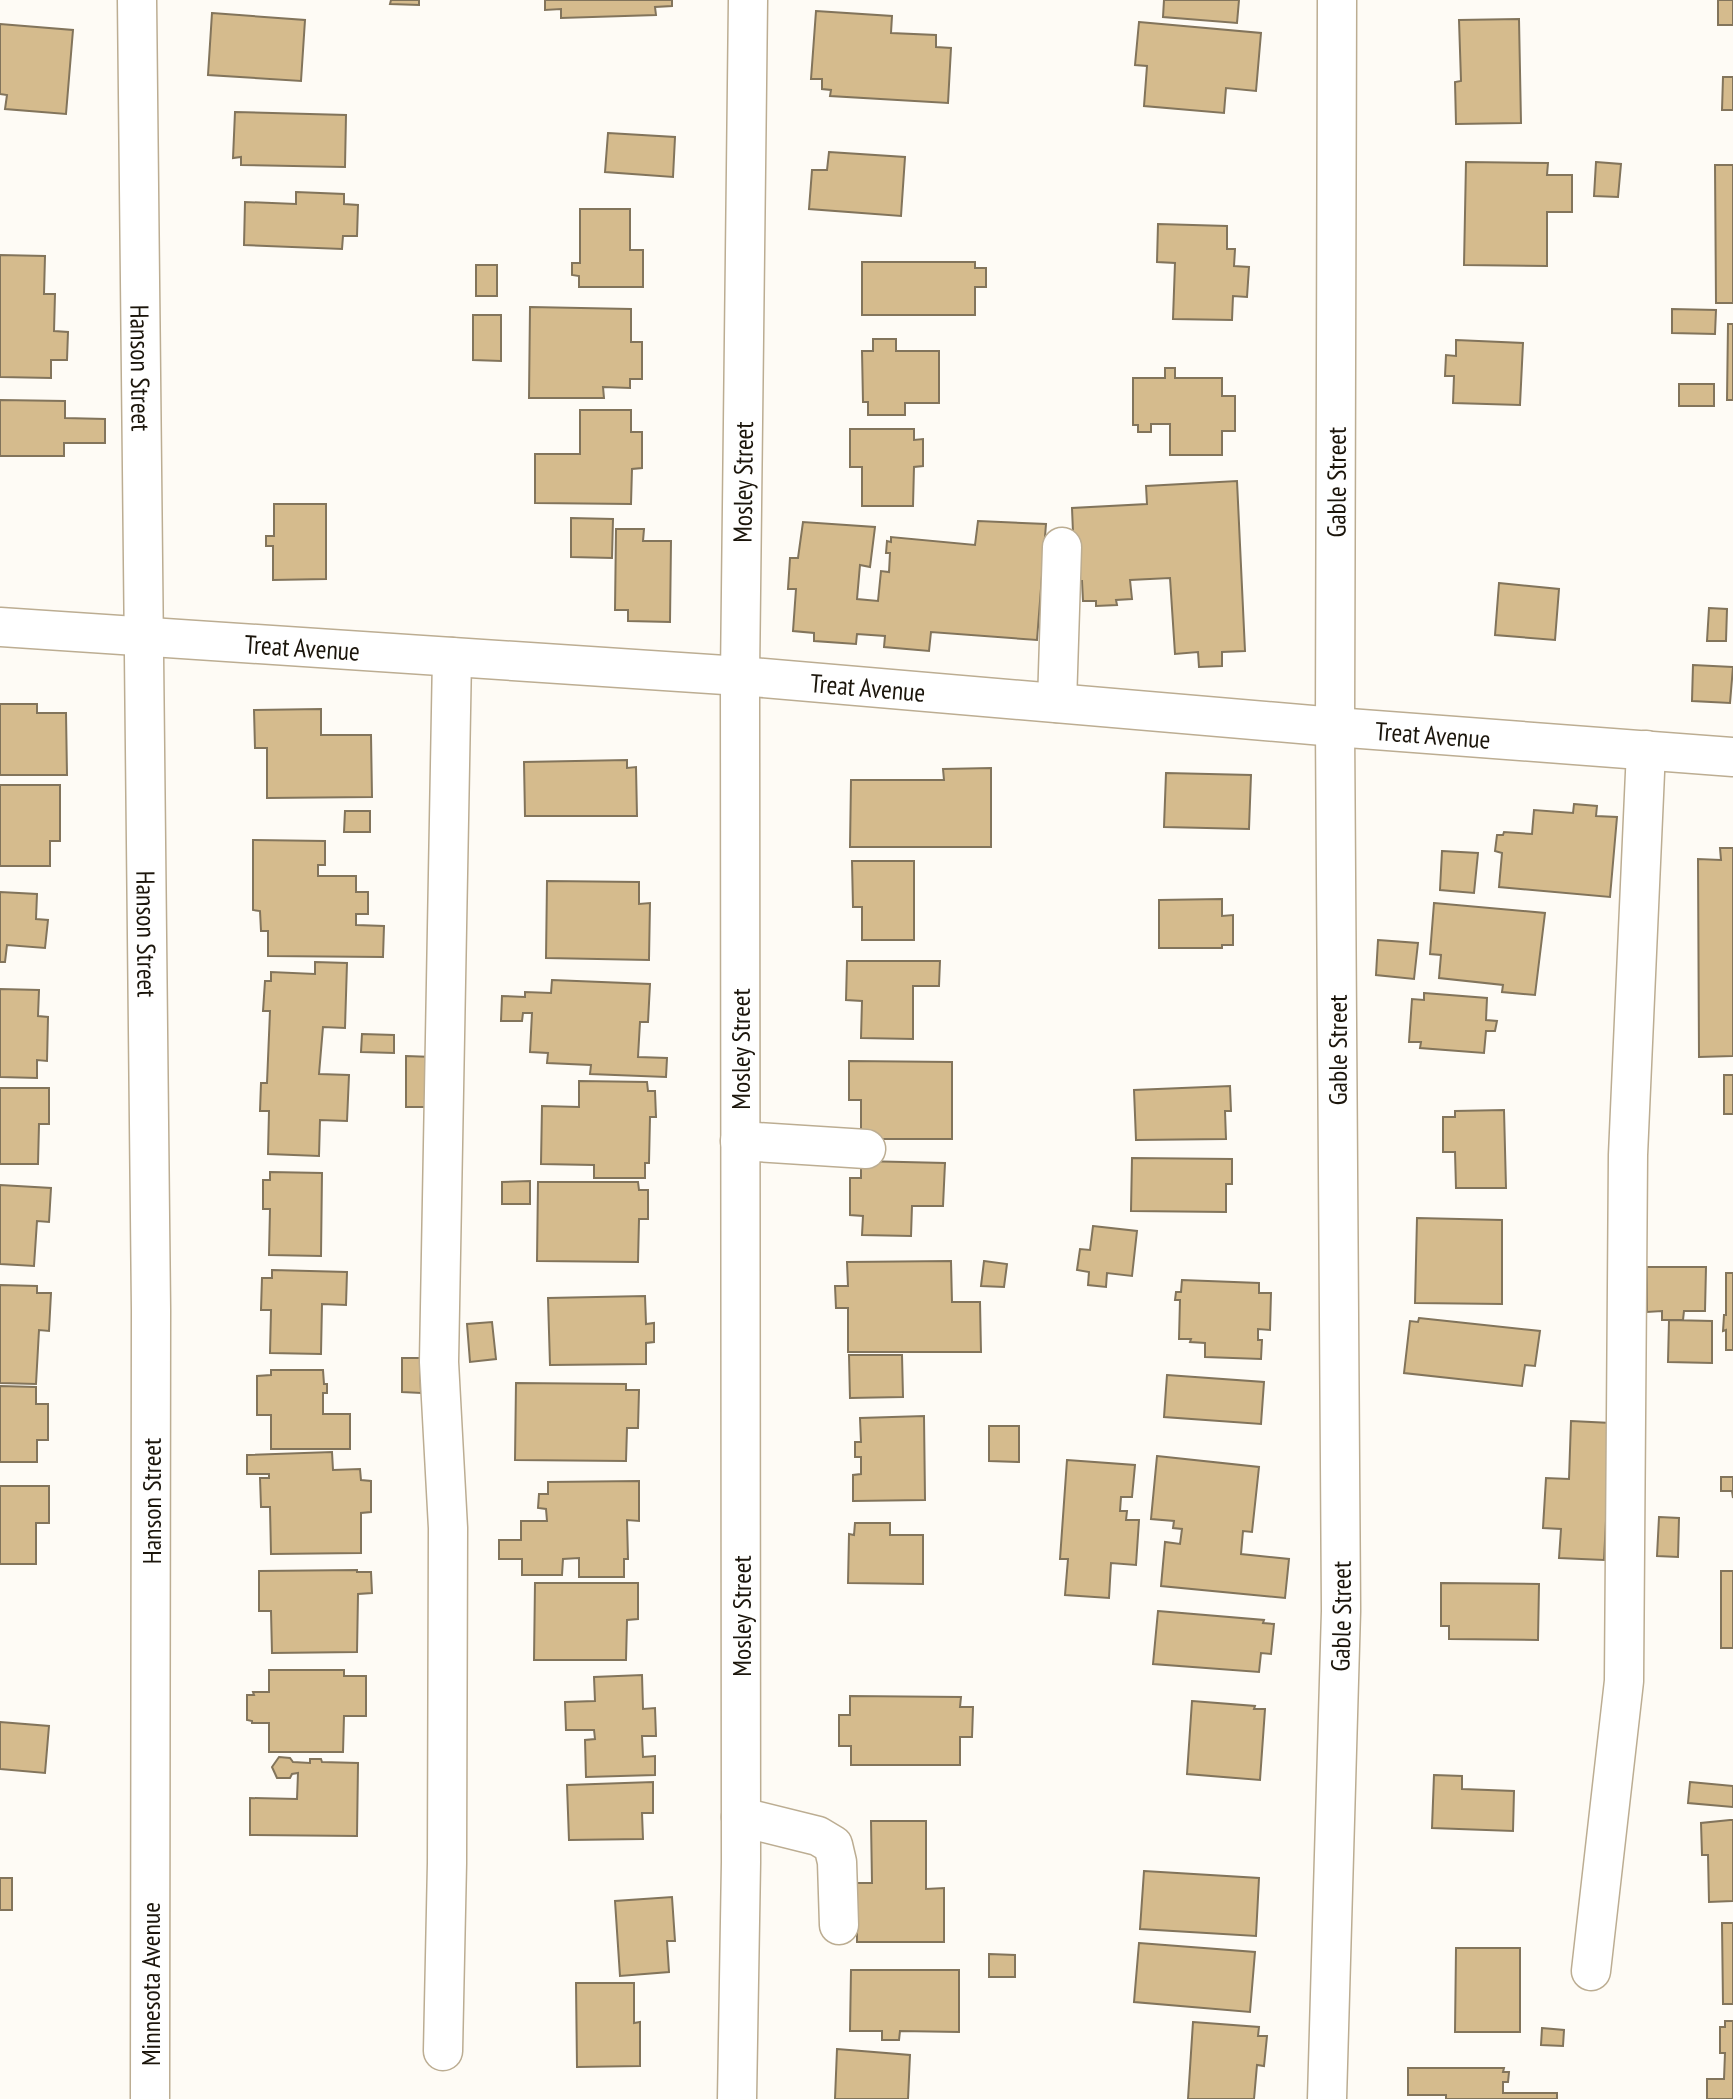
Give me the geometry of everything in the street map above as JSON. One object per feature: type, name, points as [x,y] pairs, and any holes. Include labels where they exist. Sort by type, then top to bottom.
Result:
[{"type":"street","name":"Hanson Street","points":[[137,0],[151,1310],[150,1868]]},
{"type":"street","name":"Mosley Street","points":[[737,2099],[741,1817],[740,676],[748,0]]},
{"type":"street","name":"Gable Street","points":[[1326,2099],[1341,1611],[1335,727],[1337,0]]},
{"type":"street","points":[[1057,703],[1062,547]]},
{"type":"street","name":"Treat Avenue","points":[[0,627],[740,676],[1335,727],[1733,757]]},
{"type":"street","points":[[443,2050],[447,1863],[448,1528],[439,1362],[452,657]]},
{"type":"street","points":[[1591,1971],[1625,1681],[1628,1155],[1646,750]]},
{"type":"street","points":[[740,1141],[866,1149]]},
{"type":"street","points":[[741,1817],[818,1836],[833,1845],[837,1862],[839,1925]]},
{"type":"street","name":"Minnesota Avenue","points":[[150,1868],[150,2099]]},
{"type":"building","points":[[391,0],[419,0],[419,5],[390,4]]},
{"type":"building","points":[[545,0],[672,0],[672,6],[655,7],[656,15],[561,18],[561,9],[545,10]]},
{"type":"building","points":[[1164,0],[1239,0],[1237,23],[1163,17]]},
{"type":"building","points":[[1718,0],[1733,0],[1733,25],[1718,25]]},
{"type":"building","points":[[816,11],[892,16],[891,33],[936,35],[936,47],[951,48],[948,103],[830,96],[831,90],[822,89],[822,79],[811,79]]},
{"type":"building","points":[[212,13],[305,20],[301,81],[208,75]]},
{"type":"building","points":[[1519,19],[1521,123],[1456,124],[1455,82],[1461,81],[1459,20]]},
{"type":"building","points":[[1139,22],[1261,33],[1256,91],[1226,88],[1224,113],[1144,106],[1147,66],[1135,65]]},
{"type":"building","points":[[0,24],[73,30],[66,114],[5,109],[7,95],[0,94]]},
{"type":"building","points":[[1723,77],[1733,77],[1733,110],[1722,110]]},
{"type":"building","points":[[235,112],[346,115],[345,167],[241,165],[241,157],[233,158]]},
{"type":"building","points":[[608,133],[675,137],[673,177],[605,172]]},
{"type":"building","points":[[829,152],[905,157],[901,216],[809,209],[812,170],[827,170]]},
{"type":"building","points":[[1466,162],[1548,163],[1547,175],[1572,175],[1572,212],[1547,212],[1547,266],[1464,265]]},
{"type":"building","points":[[1596,162],[1621,164],[1618,197],[1594,196]]},
{"type":"building","points":[[1715,165],[1733,165],[1733,303],[1716,303]]},
{"type":"building","points":[[296,192],[344,194],[344,204],[358,205],[357,236],[343,236],[342,249],[244,245],[245,202],[296,204]]},
{"type":"building","points":[[580,209],[630,209],[630,250],[643,250],[643,287],[579,287],[579,276],[572,275],[572,263],[580,263]]},
{"type":"building","points":[[1158,224],[1227,226],[1227,249],[1235,249],[1234,266],[1249,267],[1247,297],[1233,296],[1232,320],[1173,319],[1175,263],[1157,262]]},
{"type":"building","points":[[0,255],[45,256],[44,294],[55,294],[54,331],[68,332],[67,360],[51,360],[51,378],[0,377]]},
{"type":"building","points":[[862,262],[975,262],[975,268],[986,268],[986,287],[975,287],[975,315],[862,315]]},
{"type":"building","points":[[476,265],[497,265],[497,296],[476,296]]},
{"type":"building","points":[[530,307],[631,309],[631,342],[642,342],[642,379],[630,379],[630,388],[603,387],[604,398],[529,398]]},
{"type":"building","points":[[1672,309],[1716,310],[1715,334],[1672,333]]},
{"type":"building","points":[[473,315],[501,315],[501,361],[473,360]]},
{"type":"building","points":[[1728,324],[1733,324],[1733,400],[1727,400]]},
{"type":"building","points":[[873,339],[896,339],[896,351],[939,351],[939,403],[905,403],[905,415],[868,415],[868,402],[863,402],[862,351],[873,351]]},
{"type":"building","points":[[1456,340],[1523,343],[1520,405],[1453,403],[1454,376],[1445,376],[1446,355],[1456,356]]},
{"type":"building","points":[[1165,368],[1175,368],[1175,378],[1222,378],[1222,396],[1235,396],[1235,431],[1222,431],[1222,455],[1170,455],[1170,424],[1151,424],[1151,432],[1138,432],[1138,425],[1133,425],[1133,378],[1165,378]]},
{"type":"building","points":[[1679,384],[1714,384],[1714,406],[1679,406]]},
{"type":"building","points":[[0,400],[65,401],[65,418],[105,419],[105,443],[64,443],[64,456],[0,456]]},
{"type":"building","points":[[580,410],[631,410],[631,432],[642,432],[642,468],[632,469],[631,504],[535,503],[535,454],[580,454]]},
{"type":"building","points":[[850,429],[914,429],[914,440],[923,439],[923,466],[914,467],[913,506],[862,506],[862,467],[850,467]]},
{"type":"building","points":[[1237,481],[1245,651],[1222,652],[1222,666],[1199,667],[1198,652],[1175,654],[1170,578],[1130,580],[1132,599],[1116,600],[1117,605],[1096,606],[1096,601],[1083,601],[1082,581],[1075,581],[1072,508],[1147,504],[1146,486]]},
{"type":"building","points":[[274,504],[326,504],[326,579],[273,580],[273,546],[266,546],[266,536],[274,536]]},
{"type":"building","points":[[571,518],[613,519],[612,558],[571,557]]},
{"type":"building","points":[[978,521],[1046,524],[1037,640],[931,632],[929,651],[884,647],[885,636],[857,634],[856,644],[814,641],[814,633],[793,631],[796,589],[788,589],[790,558],[798,558],[803,522],[875,527],[870,567],[860,565],[857,599],[878,601],[881,571],[889,572],[890,553],[886,553],[887,541],[891,542],[891,537],[975,545]]},
{"type":"building","points":[[616,529],[644,529],[643,541],[671,541],[670,622],[628,621],[628,610],[615,610]]},
{"type":"building","points":[[1499,583],[1559,589],[1555,640],[1495,635]]},
{"type":"building","points":[[1709,608],[1727,609],[1726,641],[1707,641]]},
{"type":"building","points":[[1693,665],[1733,667],[1730,703],[1692,701]]},
{"type":"building","points":[[0,704],[37,704],[37,713],[66,713],[67,775],[0,775]]},
{"type":"building","points":[[321,709],[321,735],[371,735],[372,797],[267,798],[267,748],[255,748],[254,710]]},
{"type":"building","points":[[627,760],[627,768],[636,767],[637,816],[525,816],[524,762]]},
{"type":"building","points":[[991,768],[991,847],[850,847],[851,780],[944,780],[943,769]]},
{"type":"building","points":[[1166,773],[1251,775],[1249,829],[1164,827]]},
{"type":"building","points":[[0,785],[60,785],[60,841],[50,841],[50,866],[0,866]]},
{"type":"building","points":[[1574,804],[1597,806],[1596,816],[1617,817],[1610,897],[1499,887],[1502,853],[1495,851],[1497,835],[1503,835],[1504,832],[1532,834],[1534,810],[1573,813]]},
{"type":"building","points":[[345,811],[370,811],[370,832],[344,832]]},
{"type":"building","points":[[253,840],[325,841],[325,865],[318,865],[318,876],[356,876],[356,892],[368,892],[368,914],[356,914],[356,925],[384,926],[383,957],[268,956],[268,931],[261,931],[260,911],[253,910]]},
{"type":"building","points":[[1720,848],[1733,848],[1733,1056],[1699,1057],[1698,859],[1721,860]]},
{"type":"building","points":[[1442,851],[1478,853],[1474,893],[1440,890]]},
{"type":"building","points":[[852,861],[914,861],[914,940],[862,940],[862,907],[853,907]]},
{"type":"building","points":[[547,881],[639,882],[639,904],[650,903],[649,960],[546,958]]},
{"type":"building","points":[[0,892],[37,894],[36,919],[48,920],[45,948],[7,945],[5,962],[0,962]]},
{"type":"building","points":[[1222,899],[1222,916],[1233,915],[1233,945],[1222,945],[1222,948],[1159,948],[1159,900]]},
{"type":"building","points":[[1434,903],[1545,913],[1535,995],[1502,992],[1503,985],[1439,978],[1441,955],[1430,954]]},
{"type":"building","points":[[1378,940],[1418,943],[1414,979],[1376,975]]},
{"type":"building","points":[[847,961],[940,961],[939,986],[913,986],[913,1039],[861,1038],[862,1001],[846,1000]]},
{"type":"building","points":[[315,962],[347,963],[345,1028],[323,1027],[319,1074],[349,1075],[347,1121],[320,1120],[319,1156],[268,1154],[269,1111],[260,1111],[261,1083],[267,1083],[270,1011],[263,1011],[265,981],[271,981],[271,972],[315,974]]},
{"type":"building","points":[[552,980],[650,984],[648,1022],[640,1022],[638,1057],[667,1058],[666,1077],[590,1074],[591,1065],[547,1063],[548,1053],[530,1052],[532,1013],[523,1013],[522,1021],[501,1021],[502,996],[525,997],[525,992],[551,993]]},
{"type":"building","points":[[0,989],[39,990],[38,1016],[48,1017],[47,1061],[37,1060],[37,1078],[0,1077]]},
{"type":"building","points":[[1424,993],[1487,998],[1486,1020],[1497,1021],[1495,1031],[1486,1031],[1484,1053],[1420,1048],[1421,1042],[1409,1042],[1412,999],[1424,1000]]},
{"type":"building","points":[[362,1034],[394,1035],[394,1053],[361,1052]]},
{"type":"building","points":[[406,1056],[433,1057],[432,1107],[406,1107]]},
{"type":"building","points":[[849,1061],[952,1062],[952,1139],[861,1139],[861,1100],[849,1100]]},
{"type":"building","points":[[1724,1075],[1733,1075],[1733,1114],[1724,1114]]},
{"type":"building","points":[[579,1081],[647,1082],[648,1091],[655,1091],[656,1117],[650,1117],[649,1163],[645,1163],[645,1178],[594,1178],[594,1165],[541,1164],[542,1106],[579,1107]]},
{"type":"building","points":[[1230,1086],[1231,1111],[1225,1111],[1226,1139],[1136,1140],[1134,1090]]},
{"type":"building","points":[[0,1088],[49,1088],[49,1124],[39,1124],[38,1164],[0,1164]]},
{"type":"building","points":[[1504,1110],[1506,1188],[1456,1188],[1455,1152],[1443,1152],[1443,1117],[1455,1117],[1455,1111]]},
{"type":"building","points":[[1132,1158],[1232,1159],[1232,1184],[1226,1184],[1226,1212],[1131,1211]]},
{"type":"building","points":[[861,1161],[945,1163],[943,1206],[912,1206],[911,1236],[862,1235],[863,1216],[850,1215],[850,1178],[861,1178]]},
{"type":"building","points":[[270,1172],[322,1173],[321,1256],[269,1255],[270,1209],[263,1209],[263,1180],[270,1180]]},
{"type":"building","points":[[530,1181],[530,1204],[502,1204],[502,1182]]},
{"type":"building","points":[[538,1182],[638,1182],[639,1190],[648,1190],[648,1219],[639,1219],[638,1262],[537,1261]]},
{"type":"building","points":[[0,1185],[51,1188],[49,1222],[37,1221],[34,1266],[0,1264]]},
{"type":"building","points":[[1417,1218],[1502,1220],[1502,1304],[1415,1303]]},
{"type":"building","points":[[1093,1226],[1137,1231],[1132,1276],[1107,1273],[1106,1287],[1088,1285],[1089,1272],[1077,1270],[1080,1249],[1090,1250]]},
{"type":"building","points":[[951,1261],[952,1302],[980,1302],[981,1352],[848,1352],[848,1308],[836,1308],[835,1286],[848,1286],[847,1262]]},
{"type":"building","points":[[984,1261],[1007,1264],[1004,1287],[981,1286]]},
{"type":"building","points":[[1647,1267],[1706,1267],[1705,1311],[1684,1311],[1683,1320],[1662,1320],[1662,1311],[1647,1312]]},
{"type":"building","points":[[272,1270],[347,1272],[346,1305],[322,1304],[321,1354],[270,1353],[271,1310],[261,1310],[262,1278],[272,1278]]},
{"type":"building","points":[[1726,1273],[1733,1273],[1733,1350],[1726,1350],[1726,1330],[1723,1331],[1726,1315]]},
{"type":"building","points":[[1182,1280],[1259,1283],[1259,1293],[1271,1293],[1270,1330],[1258,1329],[1258,1340],[1262,1340],[1261,1359],[1205,1357],[1205,1343],[1179,1339],[1180,1300],[1175,1300],[1176,1292],[1181,1292]]},
{"type":"building","points":[[0,1285],[37,1286],[37,1293],[51,1293],[49,1331],[39,1330],[36,1384],[0,1383]]},
{"type":"building","points":[[645,1296],[646,1324],[654,1323],[654,1342],[646,1343],[646,1364],[550,1365],[548,1298]]},
{"type":"building","points":[[1419,1318],[1540,1331],[1535,1366],[1525,1365],[1522,1386],[1404,1373],[1410,1321],[1418,1322]]},
{"type":"building","points":[[1669,1320],[1712,1321],[1712,1363],[1668,1362]]},
{"type":"building","points":[[492,1322],[496,1359],[470,1362],[467,1324]]},
{"type":"building","points":[[849,1355],[902,1355],[903,1397],[850,1398]]},
{"type":"building","points":[[402,1358],[420,1358],[421,1393],[402,1392]]},
{"type":"building","points":[[271,1370],[323,1370],[327,1393],[323,1393],[323,1414],[350,1414],[350,1449],[271,1449],[271,1415],[257,1415],[257,1376],[271,1375]]},
{"type":"building","points":[[1167,1375],[1264,1382],[1261,1424],[1164,1417]]},
{"type":"building","points":[[516,1383],[626,1384],[626,1390],[639,1390],[638,1428],[627,1428],[626,1461],[515,1460]]},
{"type":"building","points":[[0,1386],[36,1387],[36,1404],[48,1404],[48,1440],[37,1440],[37,1462],[0,1462]]},
{"type":"building","points":[[924,1416],[925,1500],[853,1501],[853,1475],[861,1474],[861,1457],[855,1457],[855,1442],[861,1442],[860,1418]]},
{"type":"building","points":[[1571,1421],[1611,1423],[1604,1560],[1559,1558],[1561,1529],[1543,1528],[1546,1478],[1569,1479]]},
{"type":"building","points":[[989,1426],[1019,1426],[1019,1462],[989,1461]]},
{"type":"building","points":[[332,1452],[333,1470],[360,1469],[361,1480],[371,1481],[371,1512],[361,1513],[361,1553],[271,1554],[270,1507],[261,1507],[260,1478],[269,1478],[269,1474],[247,1474],[247,1455]]},
{"type":"building","points":[[1157,1456],[1259,1467],[1252,1532],[1243,1531],[1241,1554],[1289,1559],[1285,1598],[1161,1586],[1165,1542],[1180,1544],[1182,1529],[1173,1528],[1174,1521],[1151,1519]]},
{"type":"building","points":[[1067,1460],[1135,1465],[1132,1497],[1121,1497],[1120,1511],[1127,1511],[1126,1520],[1139,1520],[1136,1565],[1111,1563],[1109,1598],[1065,1595],[1068,1559],[1060,1559]]},
{"type":"building","points":[[1721,1477],[1733,1477],[1733,1498],[1732,1491],[1721,1491]]},
{"type":"building","points":[[639,1481],[639,1521],[627,1520],[628,1559],[624,1559],[624,1577],[579,1577],[579,1558],[563,1559],[562,1575],[522,1575],[522,1559],[499,1559],[499,1540],[521,1540],[521,1521],[547,1521],[546,1509],[538,1508],[539,1494],[548,1494],[548,1482]]},
{"type":"building","points":[[0,1486],[49,1486],[49,1523],[36,1523],[36,1564],[0,1564]]},
{"type":"building","points":[[1659,1517],[1679,1518],[1678,1557],[1657,1556]]},
{"type":"building","points":[[855,1523],[890,1523],[890,1535],[923,1535],[923,1584],[848,1583],[849,1534],[854,1535]]},
{"type":"building","points":[[259,1571],[371,1572],[372,1593],[358,1594],[357,1652],[272,1653],[271,1611],[259,1611]]},
{"type":"building","points":[[1721,1571],[1733,1571],[1733,1648],[1721,1648]]},
{"type":"building","points":[[535,1583],[638,1583],[638,1619],[627,1620],[626,1660],[534,1660]]},
{"type":"building","points":[[1441,1583],[1539,1584],[1538,1640],[1449,1639],[1449,1626],[1441,1626]]},
{"type":"building","points":[[1158,1611],[1264,1620],[1263,1623],[1274,1624],[1271,1654],[1261,1653],[1259,1672],[1153,1664]]},
{"type":"building","points":[[269,1670],[344,1670],[344,1676],[366,1676],[366,1716],[344,1716],[343,1752],[269,1752],[269,1723],[252,1723],[247,1720],[247,1695],[254,1695],[253,1692],[269,1692]]},
{"type":"building","points":[[642,1675],[643,1709],[655,1708],[656,1736],[642,1736],[643,1757],[655,1756],[655,1775],[586,1777],[585,1740],[595,1739],[594,1730],[566,1730],[565,1702],[595,1701],[594,1677]]},
{"type":"building","points":[[850,1696],[961,1697],[960,1707],[973,1707],[972,1737],[960,1737],[960,1765],[851,1765],[851,1746],[839,1746],[839,1715],[850,1715]]},
{"type":"building","points":[[1192,1701],[1265,1709],[1260,1780],[1187,1774]]},
{"type":"building","points":[[0,1722],[49,1726],[45,1773],[0,1769]]},
{"type":"building","points":[[279,1757],[290,1758],[293,1762],[310,1763],[310,1759],[321,1759],[322,1762],[358,1763],[357,1836],[250,1835],[250,1798],[297,1799],[298,1773],[292,1774],[290,1778],[277,1778],[272,1767]]},
{"type":"building","points":[[1434,1775],[1462,1776],[1462,1789],[1514,1791],[1513,1831],[1432,1828]]},
{"type":"building","points":[[653,1782],[653,1813],[642,1813],[643,1839],[569,1840],[567,1785]]},
{"type":"building","points":[[1690,1782],[1733,1786],[1733,1807],[1688,1803]]},
{"type":"building","points":[[1733,1820],[1733,1901],[1709,1902],[1708,1855],[1702,1855],[1701,1823]]},
{"type":"building","points":[[871,1821],[926,1821],[926,1889],[944,1888],[944,1942],[857,1942],[857,1883],[872,1883]]},
{"type":"building","points":[[1144,1871],[1259,1878],[1256,1936],[1140,1929]]},
{"type":"building","points":[[0,1878],[12,1878],[12,1910],[0,1910]]},
{"type":"building","points":[[672,1897],[675,1941],[667,1941],[669,1972],[620,1976],[615,1901]]},
{"type":"building","points":[[1722,1923],[1733,1923],[1733,2004],[1723,2004]]},
{"type":"building","points":[[1139,1943],[1255,1952],[1250,2012],[1134,2002]]},
{"type":"building","points":[[1456,1948],[1520,1948],[1520,2032],[1455,2032]]},
{"type":"building","points":[[989,1954],[1015,1955],[1015,1977],[989,1977]]},
{"type":"building","points":[[851,1970],[959,1970],[959,2032],[900,2031],[899,2040],[882,2040],[882,2031],[850,2031]]},
{"type":"building","points":[[576,1983],[634,1983],[634,2023],[640,2022],[640,2066],[577,2067]]},
{"type":"building","points":[[1725,2021],[1733,2021],[1733,2099],[1707,2099],[1707,2079],[1724,2079],[1725,2053],[1720,2053],[1720,2027],[1725,2027]]},
{"type":"building","points":[[1193,2022],[1259,2027],[1258,2036],[1267,2036],[1264,2066],[1257,2065],[1254,2099],[1188,2099]]},
{"type":"building","points":[[1542,2028],[1564,2030],[1563,2046],[1541,2045]]},
{"type":"building","points":[[837,2049],[910,2055],[908,2099],[835,2099]]},
{"type":"building","points":[[1408,2068],[1504,2068],[1503,2072],[1509,2072],[1508,2082],[1503,2082],[1503,2093],[1557,2093],[1557,2099],[1446,2099],[1446,2095],[1408,2095]]}]
